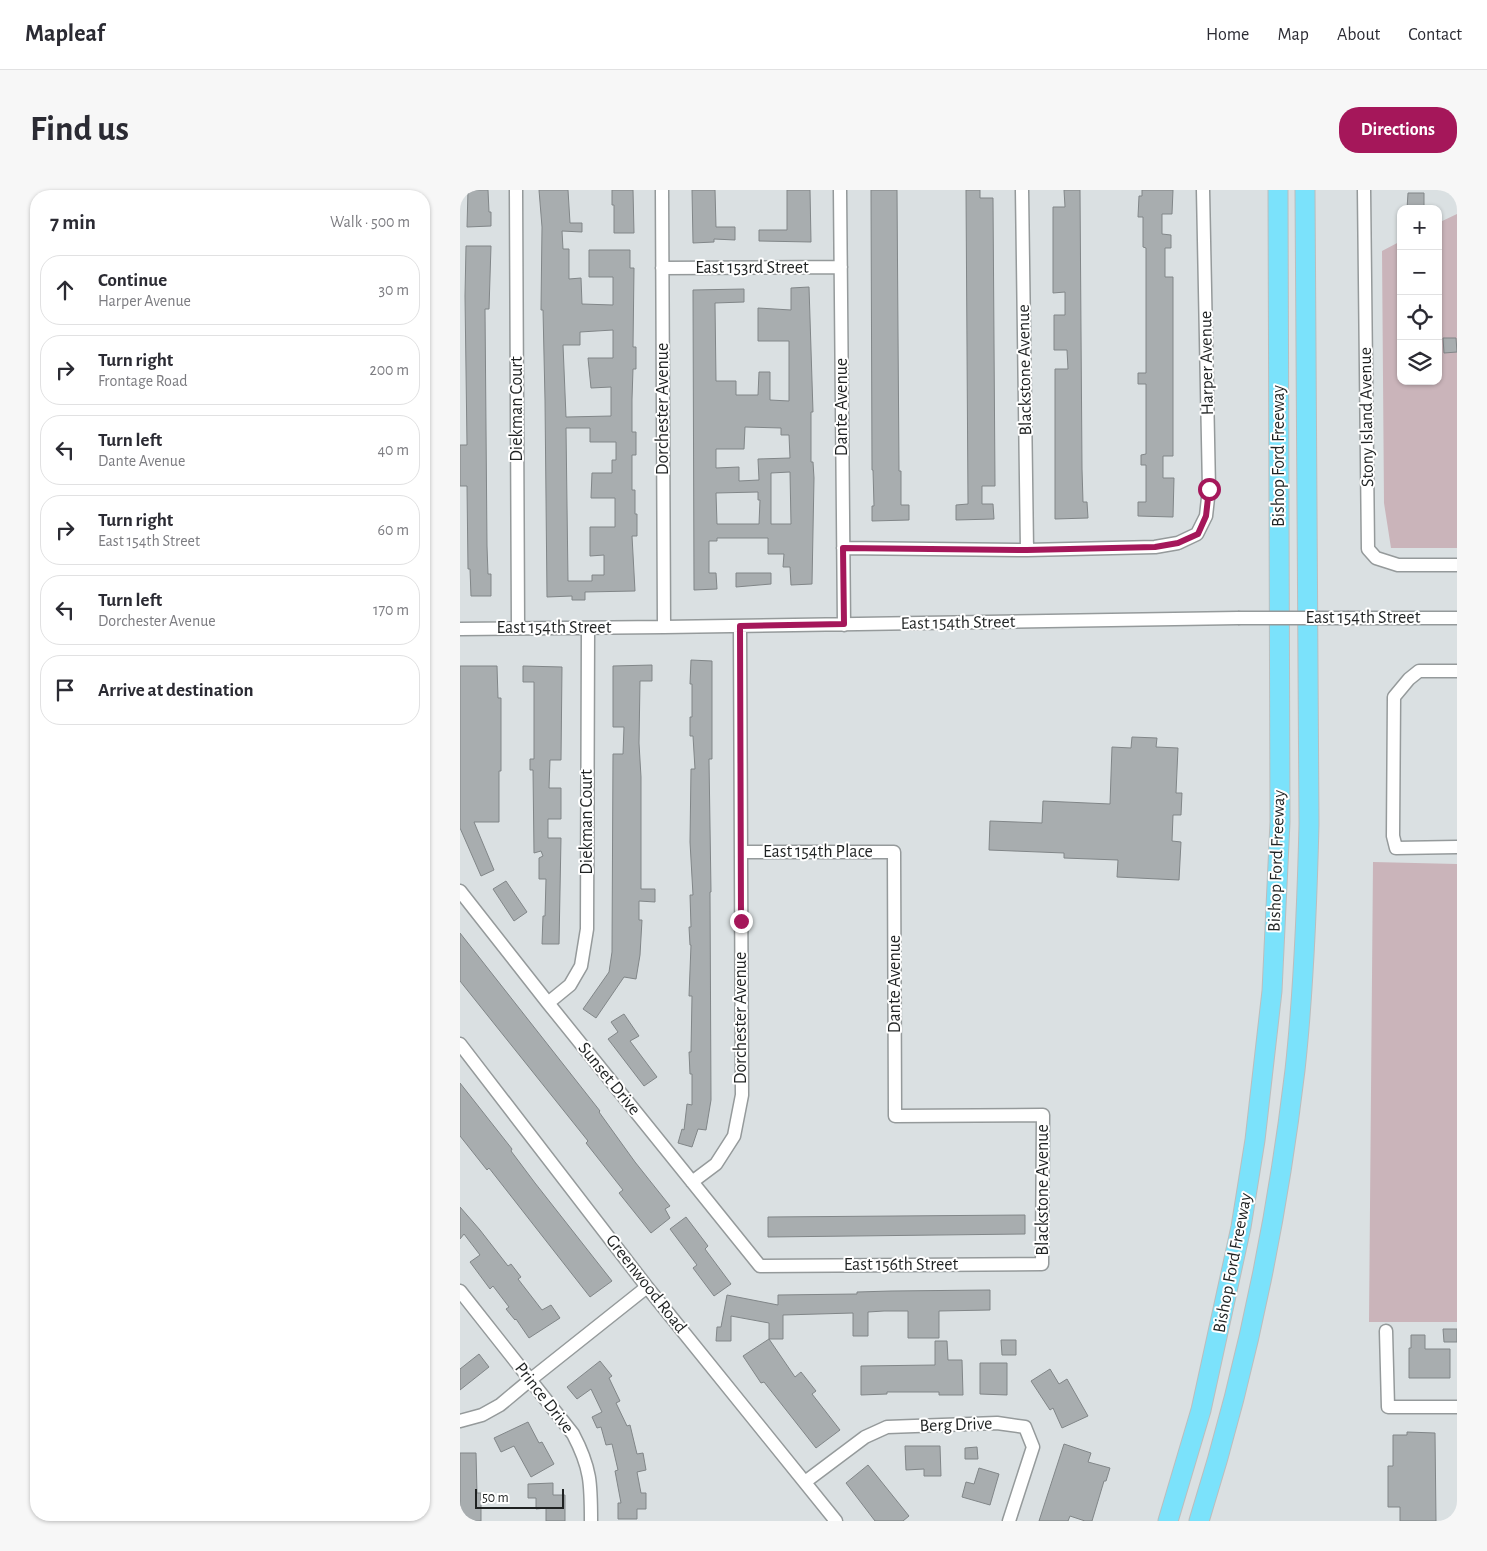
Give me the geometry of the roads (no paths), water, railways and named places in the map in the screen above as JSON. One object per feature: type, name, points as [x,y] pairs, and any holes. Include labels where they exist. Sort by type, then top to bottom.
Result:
[{"type":"highway","name":"Bishop Ford Freeway","points":[[1168,1521],[1201,1410],[1242,1227],[1255,1140],[1272,991],[1280,822],[1278,190]]},
{"type":"highway","name":"Bishop Ford Freeway","points":[[1199,1521],[1250,1332],[1270,1234],[1287,1127],[1302,994],[1307,913],[1309,824],[1305,190]]},
{"type":"street","name":"Diekman Court","points":[[516,190],[518,628]]},
{"type":"street","name":"Dorchester Avenue","points":[[662,190],[664,628]]},
{"type":"street","name":"Dante Avenue","points":[[840,190],[844,624]]},
{"type":"street","name":"Blackstone Avenue","points":[[1022,190],[1027,550]]},
{"type":"street","name":"Harper Avenue","points":[[1027,550],[1155,547],[1178,543],[1198,534],[1206,516],[1209,489],[1203,190]]},
{"type":"street","name":"Stony Island Avenue","points":[[1364,190],[1368,549],[1376,558],[1398,565],[1457,565]]},
{"type":"street","name":"East 153rd Street","points":[[662,268],[841,268]]},
{"type":"street","points":[[843,548],[1027,550]]},
{"type":"street","name":"East 154th Street","points":[[460,629],[664,628],[1238,618],[1457,618]]},
{"type":"street","name":"Dorchester Avenue","points":[[692,1182],[716,1164],[734,1136],[742,1095],[740,626]]},
{"type":"street","name":"Diekman Court","points":[[548,1003],[570,985],[581,966],[587,929],[588,628]]},
{"type":"street","points":[[1457,671],[1419,671],[1409,679],[1394,698],[1393,836],[1396,848],[1457,847]]},
{"type":"street","name":"East 154th Place","points":[[741,852],[894,852]]},
{"type":"street","name":"Dante Avenue","points":[[894,852],[895,1116],[1043,1115]]},
{"type":"street","name":"Sunset Drive","points":[[460,890],[548,1003],[760,1266]]},
{"type":"street","name":"Greenwood Road","points":[[460,1044],[647,1287],[836,1521]]},
{"type":"street","name":"Blackstone Avenue","points":[[1042,1264],[1043,1115]]},
{"type":"street","name":"East 156th Street","points":[[760,1266],[1042,1264]]},
{"type":"street","points":[[460,1421],[482,1415],[500,1405],[647,1287]]},
{"type":"street","name":"Prince Drive","points":[[460,1291],[573,1434],[583,1452],[590,1476],[591,1521]]},
{"type":"street","points":[[1386,1331],[1388,1407],[1457,1407]]},
{"type":"street","name":"Berg Drive","points":[[805,1482],[865,1437],[887,1427],[997,1423],[1025,1427],[1033,1447],[1009,1521]]}]
